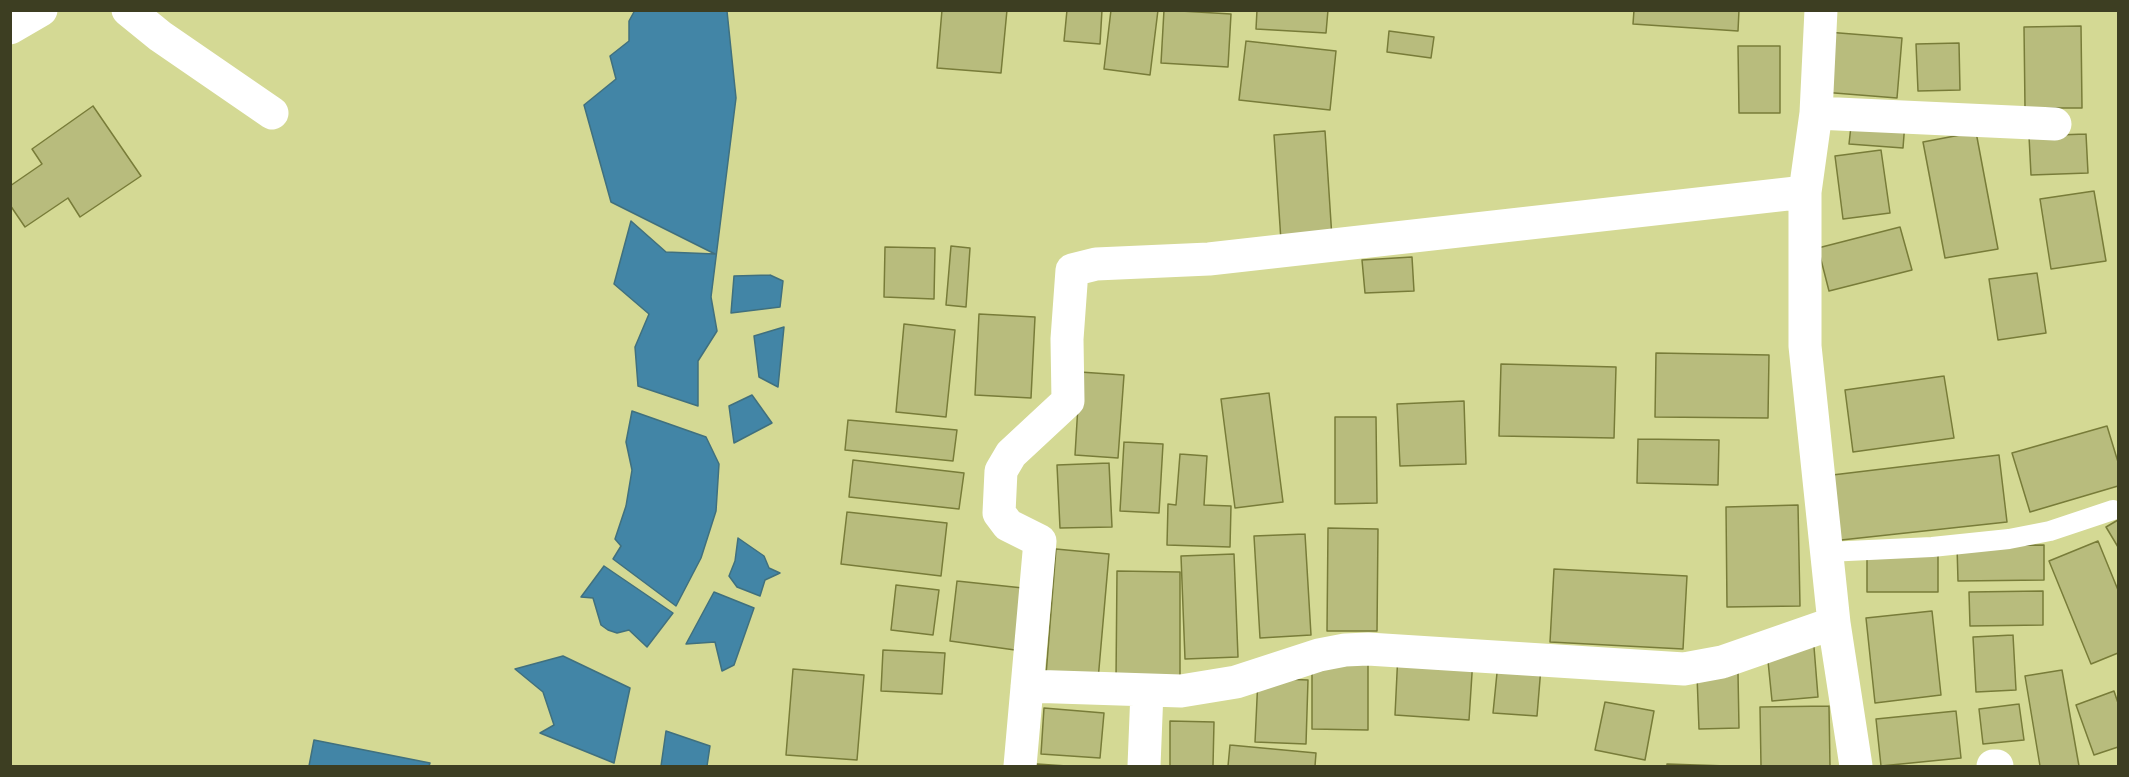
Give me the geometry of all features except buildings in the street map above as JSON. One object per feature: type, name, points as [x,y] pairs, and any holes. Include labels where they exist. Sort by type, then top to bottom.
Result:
[{"type":"street","points":[[10,28],[41,10]]},
{"type":"street","points":[[128,10],[160,36],[272,113]]},
{"type":"street","points":[[1821,10],[1816,113],[1805,192],[1805,346],[1834,623],[1856,766]]},
{"type":"street","points":[[1816,113],[2055,124]]},
{"type":"street","points":[[1020,766],[1040,541],[1008,525],[999,513],[1001,471],[1011,454],[1068,401],[1067,339],[1072,270],[1096,264],[1209,259],[1805,192]]},
{"type":"street","points":[[1027,686],[1147,691],[1209,688],[1345,650],[1394,650],[1684,669],[1722,662],[1834,623]]},
{"type":"street","points":[[1144,766],[1147,691]]},
{"type":"lane","points":[[1827,552],[1932,547],[2009,539],[2050,531],[2113,510]]},
{"type":"water","points":[[635,10],[727,11],[736,98],[711,297],[717,331],[698,361],[698,406],[638,386],[635,347],[649,314],[614,284],[631,221],[666,252],[715,254],[611,202],[584,105],[616,79],[610,56],[629,41],[629,21]]},
{"type":"water","points":[[770,275],[783,281],[780,307],[731,313],[734,276]]},
{"type":"water","points":[[784,327],[778,387],[759,377],[754,336]]},
{"type":"water","points":[[752,395],[772,423],[734,443],[729,406]]},
{"type":"water","points":[[632,411],[706,437],[719,464],[716,511],[701,558],[676,606],[613,559],[621,546],[615,539],[626,506],[632,470],[626,442]]},
{"type":"water","points":[[738,538],[764,556],[769,568],[780,573],[765,580],[760,596],[737,587],[729,576],[735,561]]},
{"type":"water","points":[[604,566],[673,613],[647,647],[629,630],[617,633],[601,625],[593,598],[581,597]]},
{"type":"water","points":[[714,592],[754,608],[734,665],[722,671],[715,642],[686,644]]},
{"type":"water","points":[[563,656],[630,688],[614,763],[540,733],[554,725],[543,692],[515,669]]},
{"type":"water","points":[[666,731],[710,746],[707,766],[661,766]]},
{"type":"water","points":[[314,740],[430,763],[429,766],[309,766]]}]
